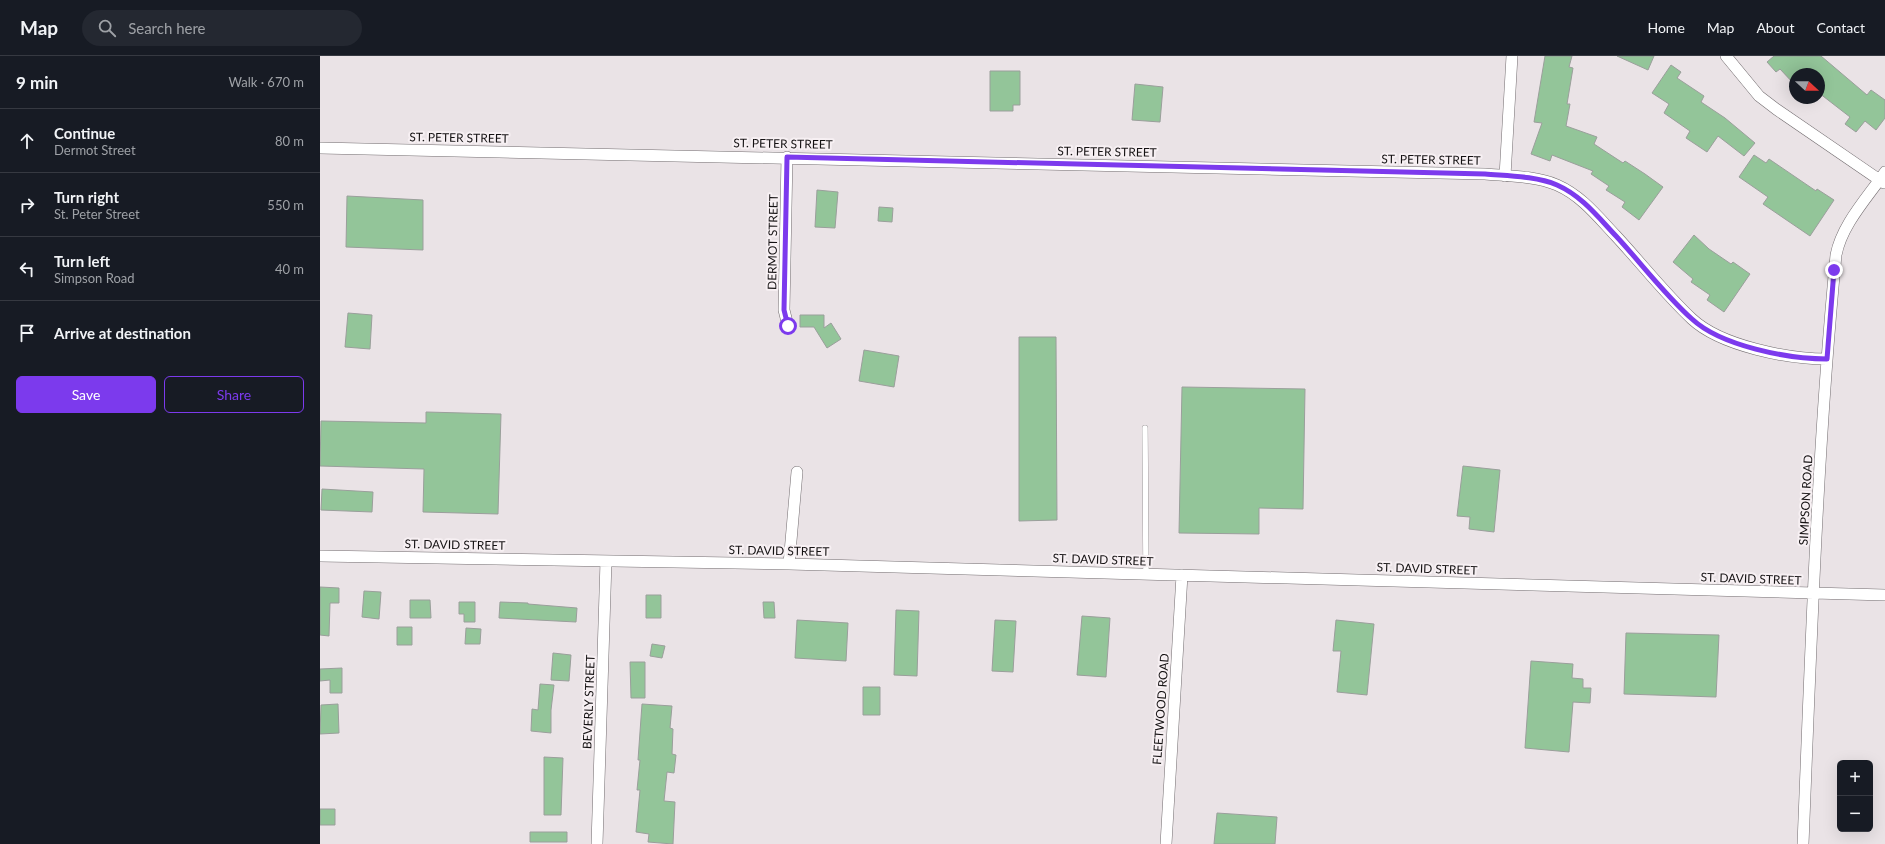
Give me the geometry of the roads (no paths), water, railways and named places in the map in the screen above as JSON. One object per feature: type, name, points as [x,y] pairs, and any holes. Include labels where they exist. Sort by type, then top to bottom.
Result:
[{"type":"street","points":[[1505,176],[1512,56]]},
{"type":"street","points":[[1726,56],[1759,96],[1883,178]]},
{"type":"street","name":"ST. PETER STREET","points":[[320,148],[787,157],[1505,176],[1532,179],[1556,184],[1585,202],[1693,320],[1717,336],[1742,346],[1811,359],[1827,359]]},
{"type":"street","name":"DERMOT STREET","points":[[787,157],[784,310],[788,326]]},
{"type":"street","name":"SIMPSON ROAD","points":[[1803,844],[1814,594],[1827,359],[1838,245],[1846,229],[1883,178]]},
{"type":"street","points":[[789,564],[797,472]]},
{"type":"street","name":"ST. DAVID STREET","points":[[320,556],[789,564],[1885,595]]},
{"type":"street","name":"BEVERLY STREET","points":[[597,844],[606,561]]},
{"type":"street","name":"FLEETWOOD ROAD","points":[[1166,844],[1182,575]]},
{"type":"lane","points":[[1145,428],[1146,574]]}]
